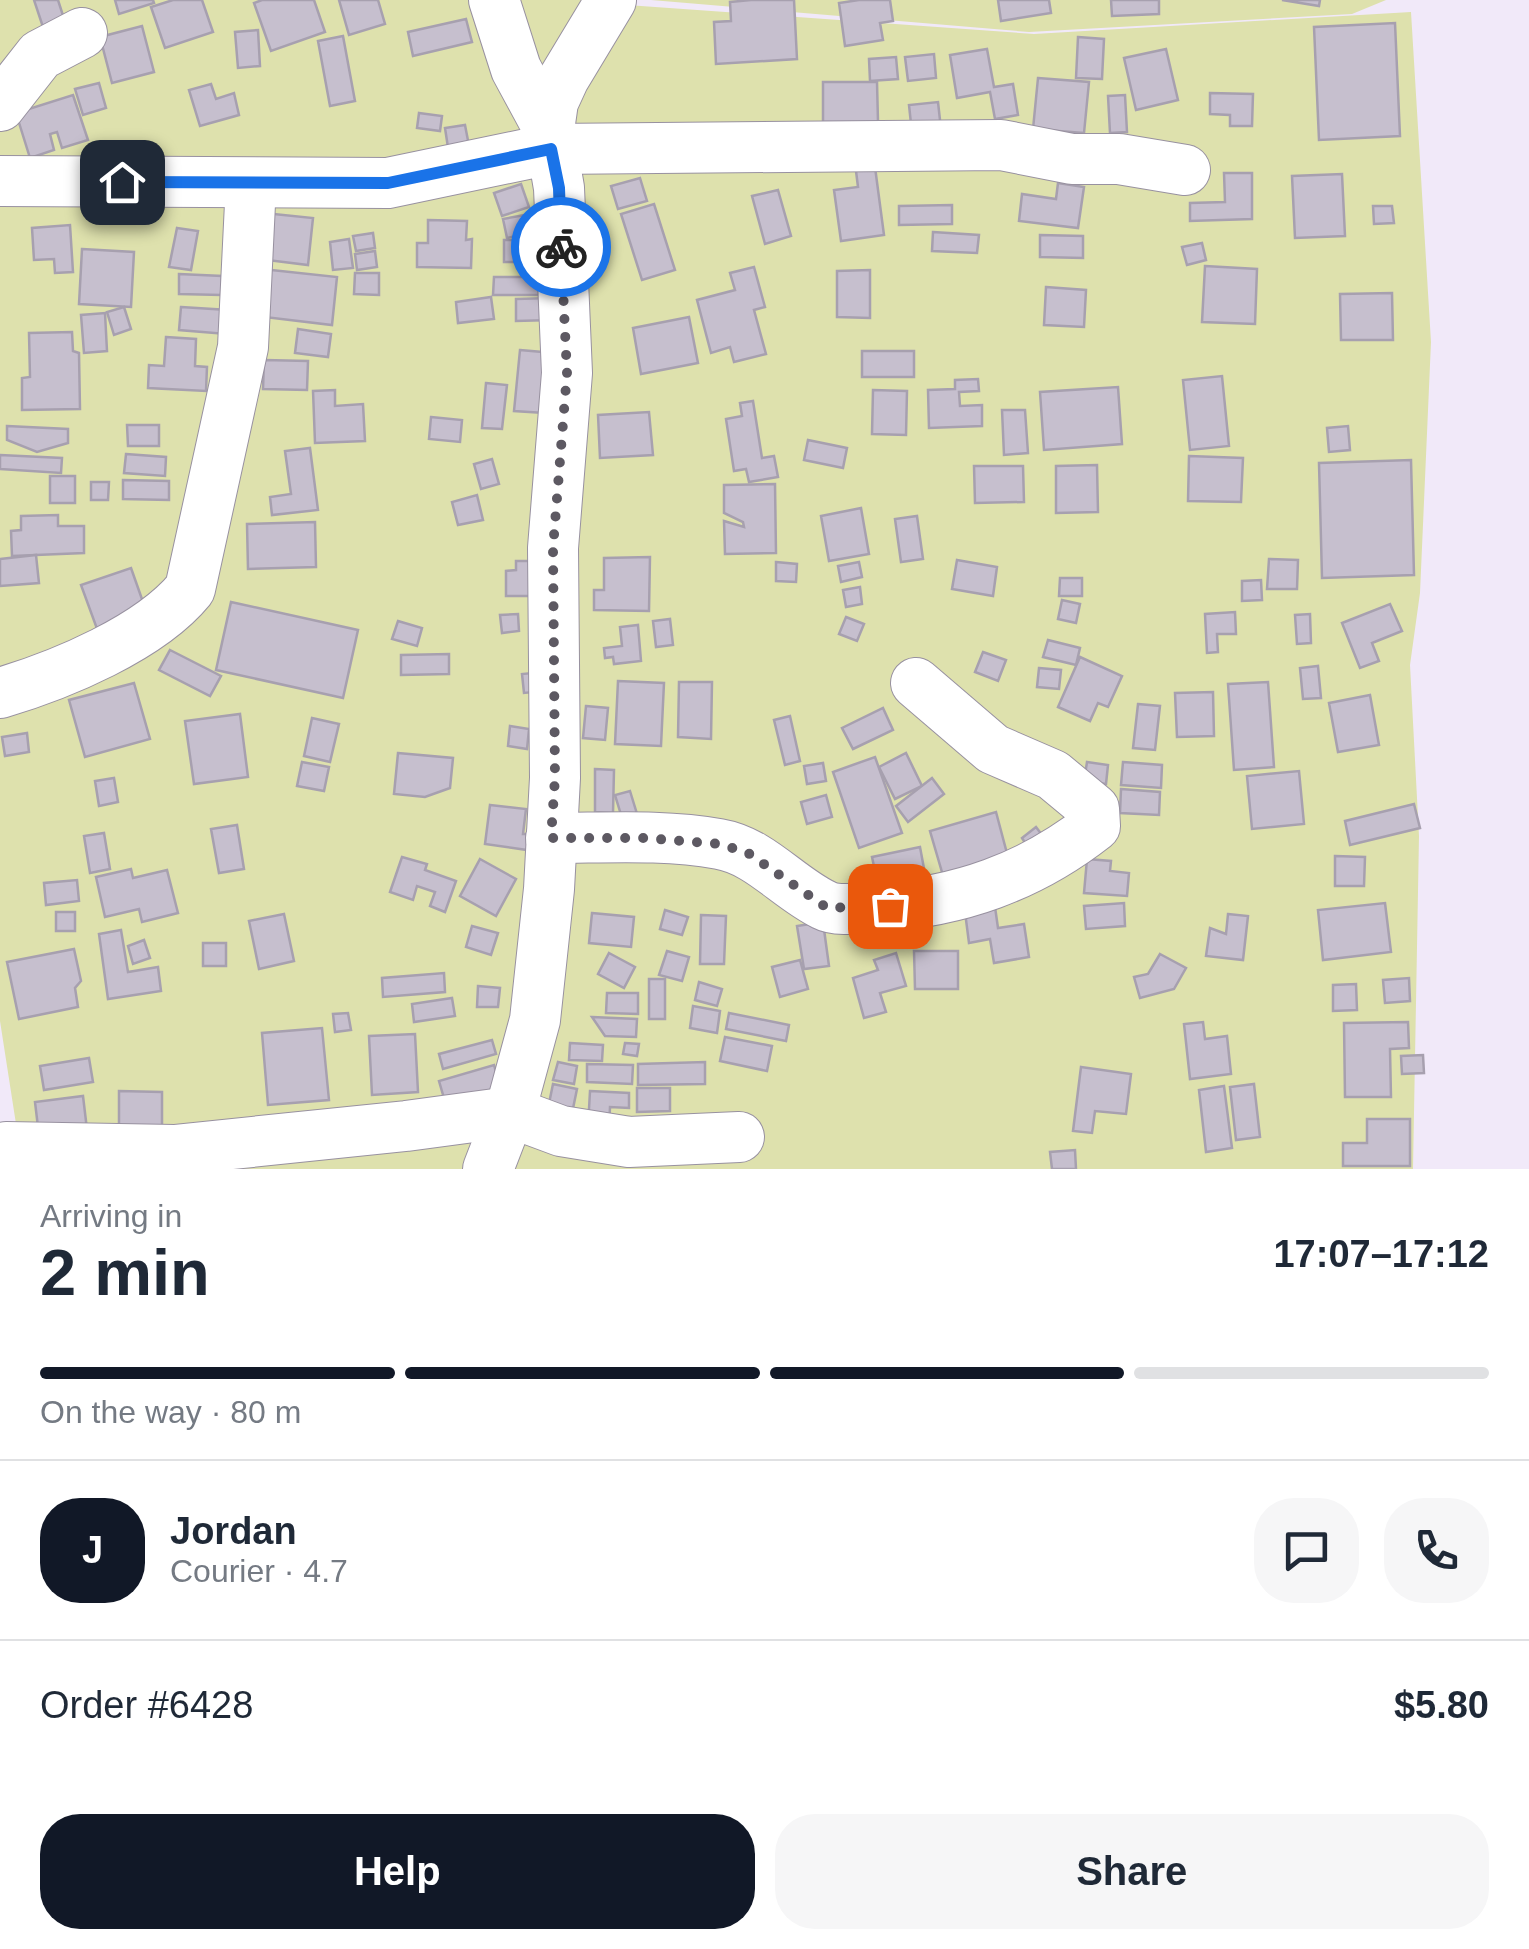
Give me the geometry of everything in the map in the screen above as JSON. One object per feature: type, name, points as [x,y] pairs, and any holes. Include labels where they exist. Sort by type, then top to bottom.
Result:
[{"type":"street","points":[[494,0],[516,69],[550,140]]},
{"type":"street","points":[[488,1169],[510,1112],[535,1020],[549,890],[555,778],[553,548],[567,373],[559,188],[550,140],[552,102],[611,0]]},
{"type":"street","points":[[0,106],[40,55],[82,33]]},
{"type":"street","points":[[0,181],[388,183],[550,140],[1001,145],[1072,159],[1119,159],[1185,170]]},
{"type":"street","points":[[0,693],[41,678],[149,626],[174,608],[190,589],[243,348],[251,183]]},
{"type":"street","points":[[551,838],[644,838],[720,844],[748,853],[827,908],[864,908],[916,905],[998,884],[1037,866],[1095,826],[1094,809],[1078,793],[1052,775],[993,749],[916,683]]},
{"type":"street","points":[[5,1143],[174,1150],[510,1112],[561,1131],[629,1142],[739,1137]]},
{"type":"green space","points":[[0,0],[612,0],[627,5],[1034,34],[1411,12],[1431,342],[1420,593],[1410,665],[1419,836],[1413,1169],[23,1169],[0,1021]]},
{"type":"green space","points":[[651,0],[1386,0],[1352,14],[1029,32]]},
{"type":"building","points":[[34,0],[58,0],[68,31],[47,39]]},
{"type":"building","points":[[115,0],[153,0],[154,3],[119,14]]},
{"type":"building","points":[[173,0],[202,0],[213,32],[165,48],[151,7]]},
{"type":"building","points":[[314,0],[325,32],[271,51],[254,3]]},
{"type":"building","points":[[339,0],[378,0],[385,24],[349,35]]},
{"type":"building","points":[[794,0],[797,59],[716,64],[714,22],[731,21],[730,2]]},
{"type":"building","points":[[890,0],[893,21],[880,23],[883,40],[845,46],[839,3]]},
{"type":"building","points":[[998,0],[1049,0],[1051,13],[1001,21]]},
{"type":"building","points":[[1111,0],[1159,0],[1159,14],[1112,16]]},
{"type":"building","points":[[1282,0],[1320,0],[1319,6]]},
{"type":"building","points":[[466,19],[472,42],[413,56],[408,32]]},
{"type":"building","points":[[1395,23],[1400,136],[1319,140],[1314,27]]},
{"type":"building","points":[[142,26],[154,72],[112,83],[100,37]]},
{"type":"building","points":[[258,30],[260,66],[238,68],[235,32]]},
{"type":"building","points":[[343,36],[355,101],[330,106],[318,41]]},
{"type":"building","points":[[1078,37],[1104,39],[1102,79],[1076,78]]},
{"type":"building","points":[[987,49],[994,87],[1013,84],[1018,115],[995,119],[990,92],[957,98],[950,55]]},
{"type":"building","points":[[1166,49],[1178,100],[1136,110],[1124,58]]},
{"type":"building","points":[[934,54],[936,78],[908,81],[905,57]]},
{"type":"building","points":[[896,57],[898,79],[870,81],[869,59]]},
{"type":"building","points":[[1038,78],[1089,82],[1084,133],[1033,129]]},
{"type":"building","points":[[823,82],[877,82],[878,122],[823,122]]},
{"type":"building","points":[[99,83],[106,108],[83,115],[75,89]]},
{"type":"building","points":[[211,84],[216,99],[234,93],[239,115],[200,126],[189,90]]},
{"type":"building","points":[[1210,93],[1253,94],[1252,126],[1230,126],[1230,115],[1210,114]]},
{"type":"building","points":[[73,95],[88,140],[62,148],[57,132],[50,134],[54,150],[30,158],[16,113]]},
{"type":"building","points":[[1125,95],[1127,132],[1110,133],[1108,96]]},
{"type":"building","points":[[938,102],[941,129],[912,133],[909,105]]},
{"type":"building","points":[[419,113],[442,116],[440,131],[417,128]]},
{"type":"building","points":[[465,125],[470,151],[449,154],[445,128]]},
{"type":"building","points":[[873,152],[884,235],[841,241],[834,190],[858,187],[854,155]]},
{"type":"building","points":[[1224,173],[1252,173],[1252,219],[1190,221],[1190,203],[1225,202]]},
{"type":"building","points":[[1342,174],[1345,236],[1295,238],[1292,176]]},
{"type":"building","points":[[640,178],[647,201],[618,209],[611,186]]},
{"type":"building","points":[[1058,183],[1084,187],[1078,228],[1019,221],[1022,194],[1056,199]]},
{"type":"building","points":[[521,184],[529,207],[502,216],[494,193]]},
{"type":"building","points":[[778,190],[791,236],[765,244],[752,196]]},
{"type":"building","points":[[654,204],[675,270],[642,280],[621,214]]},
{"type":"building","points":[[952,205],[952,224],[899,225],[899,206]]},
{"type":"building","points":[[1373,206],[1392,206],[1394,223],[1374,224]]},
{"type":"building","points":[[541,212],[544,230],[507,238],[503,219]]},
{"type":"building","points":[[264,213],[313,218],[308,265],[259,259]]},
{"type":"building","points":[[428,220],[467,221],[466,240],[472,239],[471,268],[417,267],[417,243],[428,243]]},
{"type":"building","points":[[70,225],[73,272],[55,273],[54,259],[34,260],[32,228]]},
{"type":"building","points":[[177,228],[198,231],[191,270],[169,267]]},
{"type":"building","points":[[933,232],[979,235],[977,253],[932,251]]},
{"type":"building","points":[[373,233],[375,248],[356,251],[353,236]]},
{"type":"building","points":[[1040,235],[1083,236],[1083,258],[1040,257]]},
{"type":"building","points":[[349,239],[353,268],[333,270],[330,242]]},
{"type":"building","points":[[504,240],[518,240],[518,262],[504,262]]},
{"type":"building","points":[[1202,243],[1206,260],[1187,265],[1182,247]]},
{"type":"building","points":[[82,249],[134,252],[131,307],[79,304]]},
{"type":"building","points":[[375,251],[377,267],[357,270],[355,254]]},
{"type":"building","points":[[1205,266],[1257,269],[1255,324],[1202,322]]},
{"type":"building","points":[[754,267],[765,307],[754,310],[766,354],[734,362],[730,347],[711,353],[697,300],[735,290],[730,273]]},
{"type":"building","points":[[262,269],[337,277],[332,325],[256,316]]},
{"type":"building","points":[[870,270],[870,318],[837,317],[837,271]]},
{"type":"building","points":[[355,273],[379,273],[379,295],[354,294]]},
{"type":"building","points":[[179,274],[222,276],[221,295],[179,294]]},
{"type":"building","points":[[494,277],[556,277],[556,295],[493,295]]},
{"type":"building","points":[[1046,287],[1086,290],[1084,327],[1044,325]]},
{"type":"building","points":[[1392,293],[1393,340],[1341,340],[1340,294]]},
{"type":"building","points":[[491,297],[494,319],[458,323],[456,302]]},
{"type":"building","points":[[552,298],[552,320],[516,321],[516,299]]},
{"type":"building","points":[[124,307],[131,329],[114,335],[107,312]]},
{"type":"building","points":[[181,307],[228,310],[226,334],[179,330]]},
{"type":"building","points":[[105,313],[107,351],[84,353],[81,315]]},
{"type":"building","points":[[689,317],[698,363],[641,374],[633,328]]},
{"type":"building","points":[[298,329],[331,334],[328,357],[295,353]]},
{"type":"building","points":[[72,332],[73,351],[79,353],[80,409],[22,410],[22,378],[30,377],[29,333]]},
{"type":"building","points":[[166,337],[196,339],[195,366],[207,367],[206,391],[148,388],[149,365],[164,366]]},
{"type":"building","points":[[520,350],[565,354],[560,414],[514,411]]},
{"type":"building","points":[[862,351],[914,351],[914,377],[862,377]]},
{"type":"building","points":[[264,360],[308,361],[307,390],[263,389]]},
{"type":"building","points":[[1222,376],[1229,446],[1190,450],[1183,380]]},
{"type":"building","points":[[978,379],[979,391],[959,392],[960,406],[982,405],[982,426],[929,428],[928,390],[955,389],[955,380]]},
{"type":"building","points":[[486,383],[507,385],[502,429],[482,428]]},
{"type":"building","points":[[1118,387],[1122,444],[1044,450],[1040,392]]},
{"type":"building","points":[[335,390],[335,406],[363,404],[365,441],[315,443],[313,391]]},
{"type":"building","points":[[873,390],[907,391],[906,435],[872,434]]},
{"type":"building","points":[[753,401],[762,458],[774,456],[778,477],[749,482],[746,469],[734,471],[726,419],[742,416],[740,403]]},
{"type":"building","points":[[1002,410],[1025,410],[1028,453],[1004,455]]},
{"type":"building","points":[[649,412],[653,455],[600,458],[598,415]]},
{"type":"building","points":[[431,417],[462,420],[460,442],[429,439]]},
{"type":"building","points":[[127,425],[159,425],[159,446],[128,446]]},
{"type":"building","points":[[7,426],[68,429],[68,443],[37,452],[7,440]]},
{"type":"building","points":[[1348,426],[1350,450],[1329,452],[1327,428]]},
{"type":"building","points":[[808,440],[847,448],[843,468],[804,460]]},
{"type":"building","points":[[310,448],[318,510],[272,515],[270,497],[291,494],[285,451]]},
{"type":"building","points":[[126,454],[166,457],[165,476],[124,473]]},
{"type":"building","points":[[0,455],[62,458],[61,473],[0,469]]},
{"type":"building","points":[[1189,456],[1243,458],[1241,502],[1188,501]]},
{"type":"building","points":[[492,459],[499,484],[481,489],[474,464]]},
{"type":"building","points":[[1411,460],[1414,575],[1322,578],[1319,463]]},
{"type":"building","points":[[1097,465],[1098,512],[1056,513],[1056,466]]},
{"type":"building","points":[[974,466],[1023,466],[1024,502],[975,503]]},
{"type":"building","points":[[50,476],[75,476],[75,503],[50,503]]},
{"type":"building","points":[[123,480],[169,481],[169,500],[123,499]]},
{"type":"building","points":[[91,482],[109,482],[108,500],[91,500]]},
{"type":"building","points":[[775,484],[776,553],[725,554],[724,521],[744,527],[743,522],[724,513],[724,485]]},
{"type":"building","points":[[477,495],[483,520],[458,525],[452,502]]},
{"type":"building","points":[[861,508],[869,554],[829,561],[821,516]]},
{"type":"building","points":[[58,515],[58,526],[84,526],[84,553],[12,556],[11,531],[21,530],[21,516]]},
{"type":"building","points":[[917,516],[923,559],[901,562],[895,519]]},
{"type":"building","points":[[315,522],[316,567],[248,569],[247,524]]},
{"type":"building","points":[[36,555],[39,583],[0,586],[0,559]]},
{"type":"building","points":[[650,557],[649,611],[594,610],[594,590],[604,590],[604,558]]},
{"type":"building","points":[[1269,559],[1298,560],[1297,589],[1267,589]]},
{"type":"building","points":[[957,560],[997,567],[993,596],[952,589]]},
{"type":"building","points":[[516,561],[532,561],[532,596],[506,596],[506,571],[516,570]]},
{"type":"building","points":[[776,562],[797,564],[796,582],[776,581]]},
{"type":"building","points":[[859,562],[862,577],[841,582],[838,566]]},
{"type":"building","points":[[131,568],[149,619],[100,637],[81,585]]},
{"type":"building","points":[[1060,578],[1082,578],[1082,596],[1059,596]]},
{"type":"building","points":[[1261,580],[1262,600],[1242,601],[1242,581]]},
{"type":"building","points":[[860,587],[862,604],[846,607],[843,590]]},
{"type":"building","points":[[1062,600],[1080,604],[1076,623],[1058,619]]},
{"type":"building","points":[[231,602],[358,630],[343,698],[216,670]]},
{"type":"building","points":[[1390,604],[1402,631],[1372,643],[1379,661],[1360,668],[1342,623]]},
{"type":"building","points":[[1235,612],[1236,634],[1217,634],[1218,652],[1207,653],[1205,614]]},
{"type":"building","points":[[518,614],[519,631],[502,633],[500,615]]},
{"type":"building","points":[[1310,614],[1311,643],[1297,644],[1295,615]]},
{"type":"building","points":[[846,617],[864,624],[857,641],[839,634]]},
{"type":"building","points":[[670,619],[673,645],[656,647],[653,621]]},
{"type":"building","points":[[398,621],[422,628],[417,646],[392,639]]},
{"type":"building","points":[[638,625],[641,661],[614,664],[613,657],[605,658],[604,648],[622,646],[620,627]]},
{"type":"building","points":[[1048,640],[1080,648],[1076,665],[1043,657]]},
{"type":"building","points":[[170,650],[221,676],[210,696],[159,670]]},
{"type":"building","points":[[983,652],[1006,660],[998,681],[975,672]]},
{"type":"building","points":[[449,654],[449,674],[401,675],[401,655]]},
{"type":"building","points":[[1080,657],[1122,676],[1108,707],[1098,703],[1090,721],[1058,707]]},
{"type":"building","points":[[1318,666],[1321,698],[1303,699],[1300,668]]},
{"type":"building","points":[[1039,668],[1061,670],[1059,689],[1037,687]]},
{"type":"building","points":[[542,672],[544,691],[524,693],[522,674]]},
{"type":"building","points":[[618,681],[664,683],[661,746],[615,744]]},
{"type":"building","points":[[679,682],[712,682],[711,739],[678,737]]},
{"type":"building","points":[[1268,682],[1274,767],[1234,770],[1228,684]]},
{"type":"building","points":[[134,683],[150,739],[85,757],[69,700]]},
{"type":"building","points":[[1213,692],[1214,736],[1177,737],[1175,693]]},
{"type":"building","points":[[1370,695],[1379,745],[1338,752],[1329,703]]},
{"type":"building","points":[[1138,704],[1160,706],[1155,750],[1133,748]]},
{"type":"building","points":[[586,706],[608,708],[605,740],[583,738]]},
{"type":"building","points":[[883,708],[893,730],[853,749],[842,728]]},
{"type":"building","points":[[240,714],[248,777],[194,784],[185,721]]},
{"type":"building","points":[[790,716],[800,761],[785,765],[774,720]]},
{"type":"building","points":[[312,718],[339,724],[330,762],[304,756]]},
{"type":"building","points":[[510,726],[529,729],[527,749],[508,746]]},
{"type":"building","points":[[27,733],[29,752],[5,756],[2,737]]},
{"type":"building","points":[[398,753],[453,758],[450,788],[425,797],[394,794]]},
{"type":"building","points":[[906,753],[922,786],[895,799],[879,767]]},
{"type":"building","points":[[875,757],[902,833],[859,848],[833,772]]},
{"type":"building","points":[[302,762],[329,767],[324,791],[297,786]]},
{"type":"building","points":[[1087,762],[1108,765],[1106,784],[1084,781]]},
{"type":"building","points":[[1123,762],[1162,765],[1161,788],[1121,785]]},
{"type":"building","points":[[823,763],[826,781],[807,784],[804,766]]},
{"type":"building","points":[[595,769],[614,770],[613,813],[595,812]]},
{"type":"building","points":[[1299,771],[1304,824],[1252,829],[1247,776]]},
{"type":"building","points":[[114,778],[118,802],[99,806],[95,781]]},
{"type":"building","points":[[932,778],[944,794],[908,822],[896,806]]},
{"type":"building","points":[[1121,789],[1160,792],[1159,815],[1120,813]]},
{"type":"building","points":[[630,791],[641,827],[626,831],[615,795]]},
{"type":"building","points":[[826,795],[832,817],[807,824],[801,802]]},
{"type":"building","points":[[1414,804],[1420,828],[1350,845],[1345,821]]},
{"type":"building","points":[[490,805],[526,809],[523,834],[529,834],[527,850],[485,844]]},
{"type":"building","points":[[996,812],[1009,861],[944,879],[930,831]]},
{"type":"building","points":[[237,825],[244,869],[219,873],[211,829]]},
{"type":"building","points":[[1036,827],[1048,843],[1032,854],[1022,838]]},
{"type":"building","points":[[104,833],[110,869],[90,873],[84,836]]},
{"type":"building","points":[[920,847],[928,890],[881,899],[872,857]]},
{"type":"building","points":[[1335,856],[1365,857],[1364,886],[1335,886]]},
{"type":"building","points":[[402,857],[427,864],[425,870],[456,881],[445,912],[430,906],[435,892],[417,886],[413,900],[390,892]]},
{"type":"building","points":[[480,859],[516,879],[496,916],[460,896]]},
{"type":"building","points":[[1087,859],[1111,861],[1110,871],[1129,873],[1127,896],[1084,893]]},
{"type":"building","points":[[131,869],[133,878],[167,870],[178,913],[142,922],[139,909],[105,917],[96,877]]},
{"type":"building","points":[[77,880],[79,901],[46,905],[44,883]]},
{"type":"building","points":[[1124,903],[1125,926],[1086,929],[1084,906]]},
{"type":"building","points":[[1385,903],[1391,952],[1323,960],[1318,910]]},
{"type":"building","points":[[995,907],[998,928],[1024,924],[1029,957],[994,963],[990,939],[969,943],[965,912]]},
{"type":"building","points":[[665,910],[688,917],[682,935],[660,929]]},
{"type":"building","points":[[56,912],[75,912],[75,931],[56,931]]},
{"type":"building","points":[[592,913],[634,917],[631,947],[589,943]]},
{"type":"building","points":[[284,914],[294,961],[259,969],[249,921]]},
{"type":"building","points":[[1228,914],[1248,916],[1243,960],[1206,956],[1210,928],[1226,934]]},
{"type":"building","points":[[701,915],[726,916],[724,964],[700,964]]},
{"type":"building","points":[[823,922],[829,966],[804,969],[797,926]]},
{"type":"building","points":[[472,926],[498,933],[491,955],[466,947]]},
{"type":"building","points":[[121,930],[128,972],[158,967],[161,991],[108,999],[99,934]]},
{"type":"building","points":[[144,940],[150,958],[133,964],[128,946]]},
{"type":"building","points":[[203,943],[226,943],[226,966],[203,966]]},
{"type":"building","points":[[74,949],[81,981],[75,988],[78,1007],[19,1019],[7,962]]},
{"type":"building","points":[[667,951],[689,957],[682,981],[659,975]]},
{"type":"building","points":[[914,951],[958,951],[958,989],[915,989]]},
{"type":"building","points":[[609,953],[635,967],[624,988],[598,974]]},
{"type":"building","points":[[896,953],[906,986],[880,993],[886,1012],[864,1018],[853,978],[878,970],[874,960]]},
{"type":"building","points":[[1160,954],[1186,968],[1174,989],[1140,998],[1134,977],[1148,974]]},
{"type":"building","points":[[800,960],[808,989],[780,997],[772,967]]},
{"type":"building","points":[[444,973],[445,992],[383,997],[382,978]]},
{"type":"building","points":[[1409,978],[1410,1001],[1385,1003],[1383,980]]},
{"type":"building","points":[[649,979],[665,979],[665,1019],[649,1019]]},
{"type":"building","points":[[699,982],[722,989],[717,1006],[695,1000]]},
{"type":"building","points":[[1356,984],[1357,1010],[1333,1011],[1333,985]]},
{"type":"building","points":[[478,986],[500,988],[498,1007],[477,1007]]},
{"type":"building","points":[[607,993],[638,993],[638,1014],[606,1013]]},
{"type":"building","points":[[452,998],[455,1016],[414,1022],[412,1004]]},
{"type":"building","points":[[693,1006],[720,1011],[717,1033],[690,1028]]},
{"type":"building","points":[[348,1013],[351,1030],[335,1032],[333,1014]]},
{"type":"building","points":[[729,1013],[789,1025],[786,1041],[726,1029]]},
{"type":"building","points":[[592,1017],[637,1019],[636,1037],[605,1036]]},
{"type":"building","points":[[1203,1022],[1205,1039],[1227,1036],[1231,1074],[1190,1079],[1184,1024]]},
{"type":"building","points":[[1408,1022],[1409,1048],[1390,1049],[1391,1097],[1345,1097],[1344,1023]]},
{"type":"building","points":[[322,1028],[329,1100],[268,1105],[262,1033]]},
{"type":"building","points":[[415,1034],[418,1092],[372,1095],[369,1036]]},
{"type":"building","points":[[725,1037],[772,1046],[767,1071],[720,1061]]},
{"type":"building","points":[[492,1040],[496,1054],[443,1069],[439,1054]]},
{"type":"building","points":[[570,1043],[603,1045],[602,1061],[569,1060]]},
{"type":"building","points":[[625,1043],[639,1044],[637,1056],[623,1054]]},
{"type":"building","points":[[1423,1055],[1424,1073],[1402,1074],[1401,1056]]},
{"type":"building","points":[[89,1058],[93,1082],[44,1090],[40,1066]]},
{"type":"building","points":[[558,1062],[577,1066],[574,1084],[553,1080]]},
{"type":"building","points":[[705,1062],[705,1084],[638,1085],[638,1064]]},
{"type":"building","points":[[587,1064],[633,1065],[632,1084],[587,1082]]},
{"type":"building","points":[[494,1065],[501,1090],[446,1105],[439,1081]]},
{"type":"building","points":[[1081,1067],[1131,1074],[1126,1114],[1095,1111],[1092,1133],[1073,1131]]},
{"type":"building","points":[[553,1084],[577,1089],[569,1128],[545,1123]]},
{"type":"building","points":[[1254,1084],[1260,1137],[1236,1140],[1230,1087]]},
{"type":"building","points":[[1224,1086],[1232,1148],[1206,1152],[1199,1090]]},
{"type":"building","points":[[637,1088],[670,1088],[670,1111],[637,1112]]},
{"type":"building","points":[[119,1091],[162,1092],[162,1134],[119,1134]]},
{"type":"building","points":[[590,1091],[629,1093],[629,1108],[610,1107],[609,1128],[588,1127]]},
{"type":"building","points":[[83,1096],[88,1138],[40,1144],[35,1102]]},
{"type":"building","points":[[1367,1119],[1410,1119],[1410,1166],[1343,1166],[1343,1143],[1367,1143]]},
{"type":"building","points":[[1075,1150],[1076,1169],[1052,1169],[1050,1152]]},
{"type":"way so far","points":[[561,247],[567,373],[553,548],[555,778],[551,838],[644,838],[720,844],[748,853],[827,908],[890,906]]},
{"type":"route","points":[[122,182],[388,183],[551,149],[559,188],[561,247]]}]
